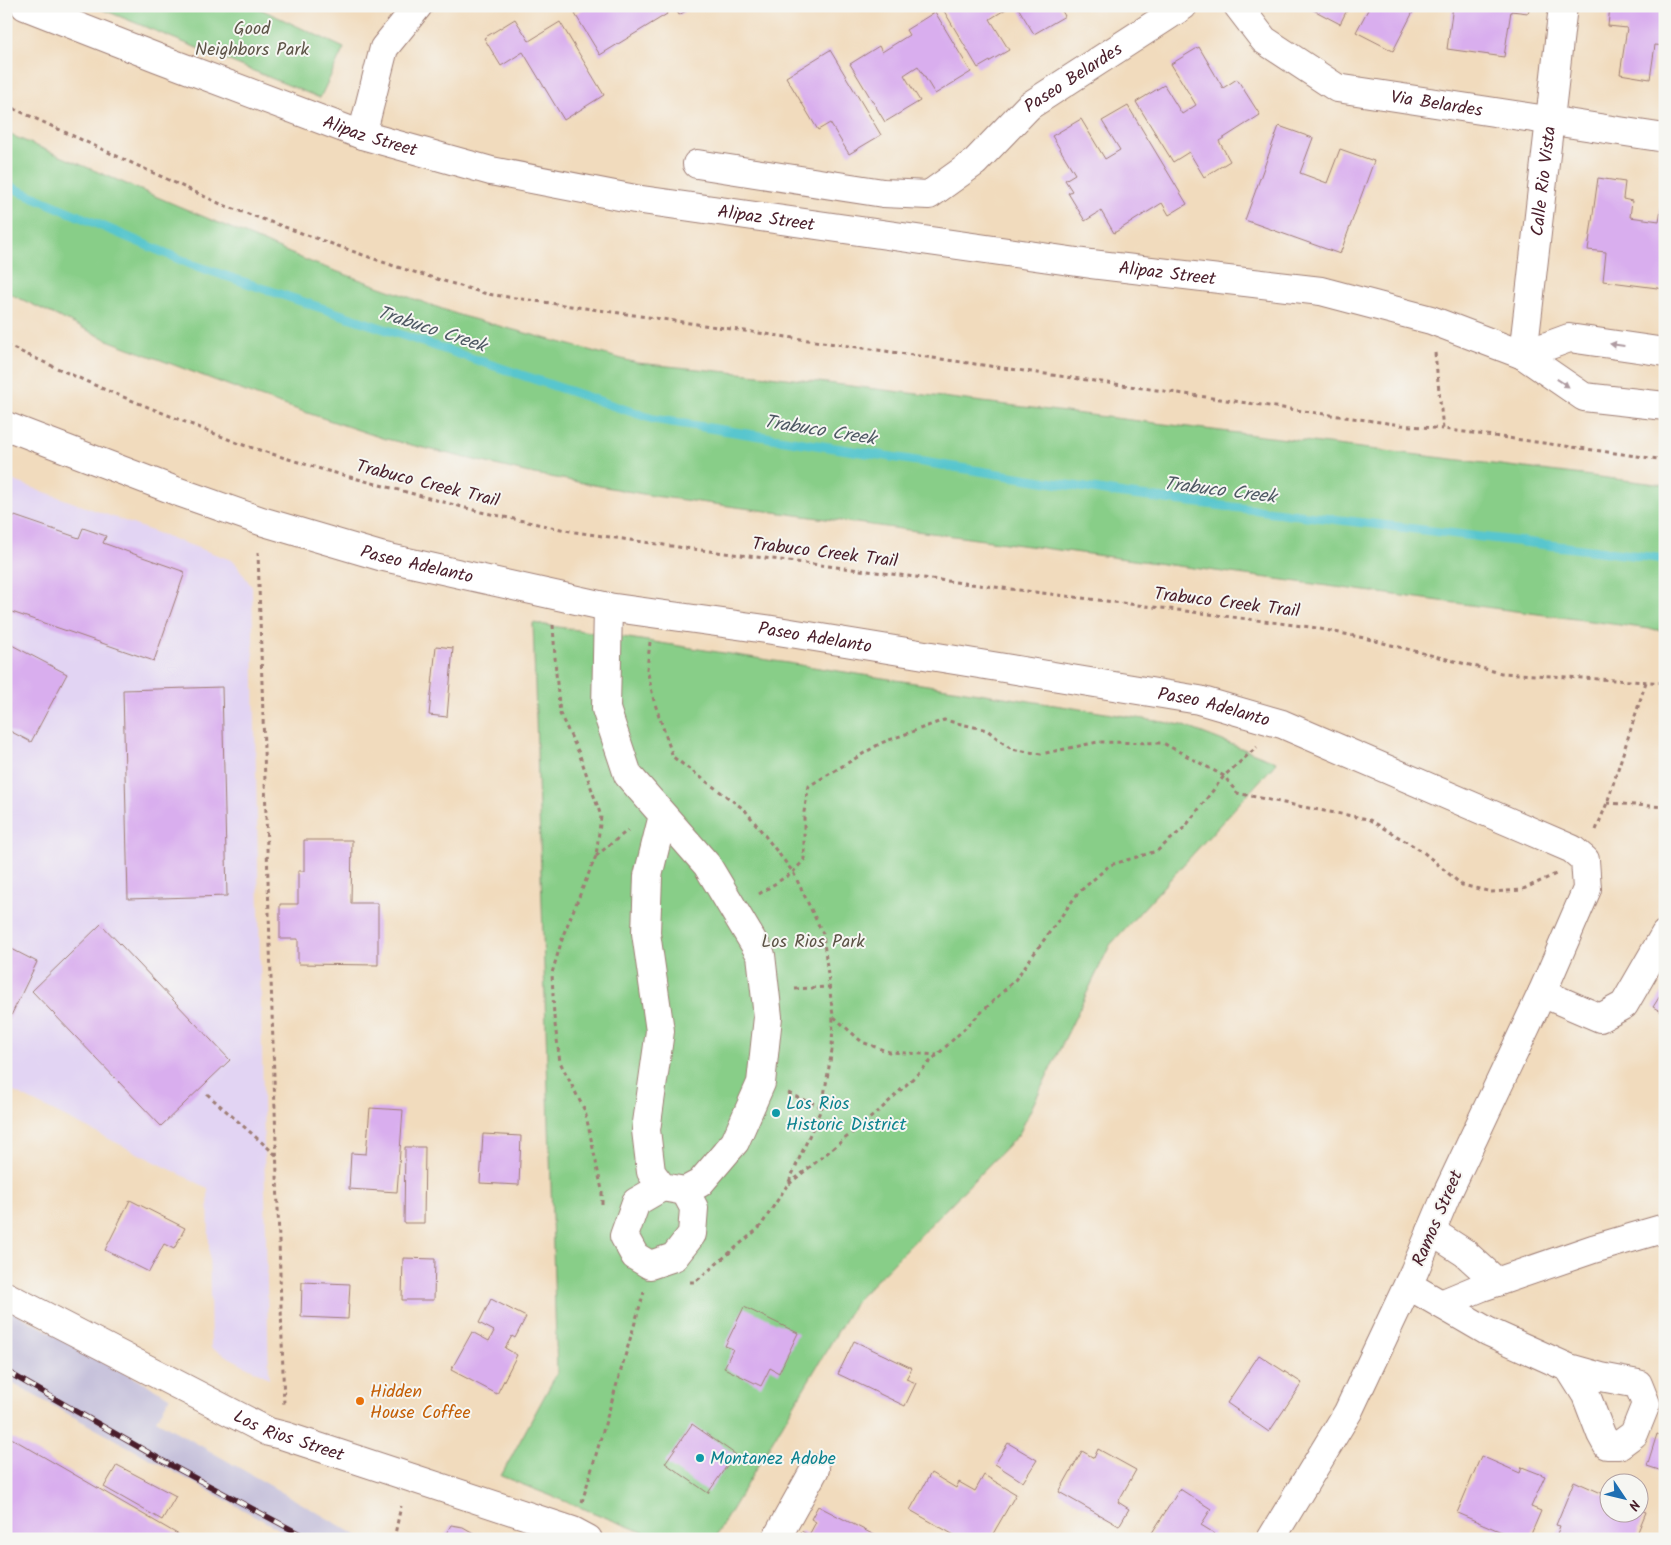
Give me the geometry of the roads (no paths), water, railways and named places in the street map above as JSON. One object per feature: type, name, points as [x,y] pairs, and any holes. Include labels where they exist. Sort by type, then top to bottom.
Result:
[{"type":"street","name":"Alipaz Street","points":[[25,6],[362,135],[491,171],[634,200],[1091,264],[1321,291],[1432,320],[1523,355],[1584,397],[1665,406]]},
{"type":"street","points":[[362,135],[384,48],[418,6]]},
{"type":"street","name":"Paseo Belardes","points":[[698,164],[883,192],[929,195],[976,162],[1029,106],[1183,6]]},
{"type":"street","name":"Via Belardes","points":[[1238,6],[1264,40],[1337,88],[1665,138]]},
{"type":"street","name":"Calle Rio Vista","points":[[1523,355],[1563,6]]},
{"type":"street","points":[[1523,355],[1569,338],[1665,352]]},
{"type":"street","name":"Paseo Adelanto","points":[[6,426],[176,491],[261,521],[380,556],[608,607],[766,628],[1199,700],[1282,724],[1572,849],[1585,860],[1587,889]]},
{"type":"street","points":[[608,607],[606,710],[628,775],[707,865],[761,955],[768,1017],[761,1083],[735,1142],[700,1183],[674,1189],[636,1202],[624,1236],[636,1256],[650,1265],[674,1257],[692,1234],[694,1208],[674,1189],[651,1172],[646,1130],[660,1031],[646,933],[648,876],[663,815]]},
{"type":"street","name":"Ramos Street","points":[[1271,1539],[1348,1412],[1408,1285],[1446,1196],[1542,993],[1587,889]]},
{"type":"street","points":[[1542,993],[1600,1018],[1624,1005],[1665,934]]},
{"type":"street","points":[[1441,1304],[1497,1282],[1593,1249],[1665,1228]]},
{"type":"street","points":[[1431,1231],[1465,1253],[1497,1282]]},
{"type":"street","points":[[1408,1285],[1487,1331],[1569,1368]]},
{"type":"street","name":"Los Rios Street","points":[[6,1296],[269,1432],[581,1535]]},
{"type":"street","points":[[776,1539],[815,1469]]},
{"type":"waterway","name":"Trabuco Creek","points":[[6,185],[193,265],[653,419],[1124,494],[1665,559]]},
{"type":"railway","points":[[6,1371],[163,1461],[309,1539]]},
{"type":"place","name":"Los Rios Historic District","points":[[776,1113]]},
{"type":"place","name":"Hidden House Coffee","points":[[360,1401]]},
{"type":"place","name":"Montanez Adobe","points":[[700,1458]]},
{"type":"park label","name":"Good Neighbors Park","points":[[252,38]]},
{"type":"park label","name":"Los Rios Park","points":[[813,941]]}]
